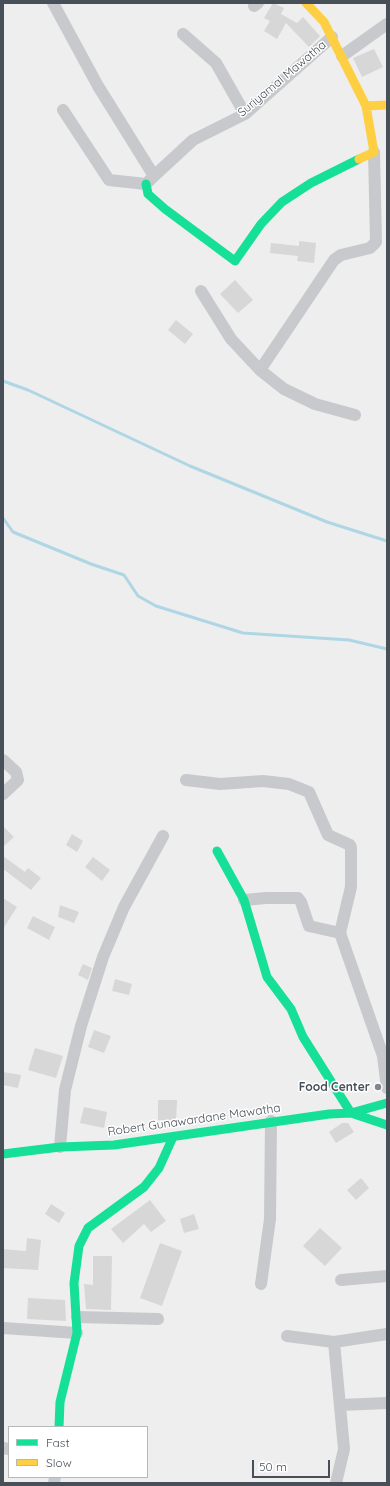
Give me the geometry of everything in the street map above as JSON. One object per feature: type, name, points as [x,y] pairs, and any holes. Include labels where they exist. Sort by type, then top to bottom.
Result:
[{"type":"street","points":[[54,3],[150,180],[148,194],[165,209],[235,261],[261,224],[282,202],[311,183],[374,152]]},
{"type":"street","points":[[260,370],[334,260],[341,255],[370,248],[376,242],[374,152],[366,106],[324,22],[306,3]]},
{"type":"street","points":[[342,56],[387,24]]},
{"type":"street","points":[[184,34],[216,63],[245,114]]},
{"type":"street","name":"Suriyamal Mawatha","points":[[150,180],[193,140],[245,114],[332,37]]},
{"type":"street","points":[[366,106],[387,105]]},
{"type":"street","points":[[63,110],[109,180],[150,180]]},
{"type":"street","points":[[201,290],[231,339],[260,370],[284,389],[315,404],[355,415]]},
{"type":"street","points":[[3,760],[16,772],[18,780],[3,794]]},
{"type":"street","points":[[186,780],[220,784],[263,781],[289,784],[309,792],[328,835],[350,845],[352,887],[340,932],[383,1056],[387,1088]]},
{"type":"street","points":[[60,1147],[65,1090],[81,1026],[101,964],[124,907],[163,836]]},
{"type":"street","points":[[217,851],[244,900],[267,977],[291,1009],[304,1037],[351,1113],[387,1103]]},
{"type":"street","points":[[244,900],[298,898],[301,902],[309,926],[340,932]]},
{"type":"street","name":"Robert Gunawardane Mawatha","points":[[3,1154],[60,1147],[114,1145],[271,1121],[351,1113],[387,1125]]},
{"type":"street","points":[[261,1284],[270,1219],[271,1121]]},
{"type":"street","points":[[59,1426],[60,1402],[77,1333],[74,1283],[79,1246],[88,1228],[144,1187],[159,1168],[173,1136]]},
{"type":"street","points":[[341,1280],[387,1276]]},
{"type":"street","points":[[76,1317],[158,1319]]},
{"type":"street","points":[[3,1328],[77,1333]]},
{"type":"street","points":[[287,1336],[334,1342],[387,1334]]},
{"type":"street","points":[[334,1342],[344,1449],[336,1483]]},
{"type":"street","points":[[340,1405],[387,1403]]},
{"type":"building","points":[[273,3],[284,8],[281,14],[297,23],[303,17],[320,36],[309,47],[286,23],[277,39],[264,31],[270,21],[264,18]]},
{"type":"building","points":[[374,49],[383,67],[362,77],[353,58]]},
{"type":"building","points":[[299,241],[316,243],[314,263],[297,261],[298,256],[270,253],[271,243],[299,246]]},
{"type":"building","points":[[235,280],[253,300],[238,313],[220,294]]},
{"type":"building","points":[[176,320],[193,334],[185,344],[168,330]]},
{"type":"building","points":[[3,826],[14,837],[3,847]]},
{"type":"building","points":[[72,834],[83,841],[77,852],[66,845]]},
{"type":"building","points":[[3,856],[25,872],[28,868],[41,878],[31,890],[3,869]]},
{"type":"building","points":[[93,857],[110,870],[102,881],[85,867]]},
{"type":"building","points":[[3,898],[17,907],[3,929]]},
{"type":"building","points":[[60,905],[79,912],[74,923],[58,917]]},
{"type":"building","points":[[33,916],[55,927],[49,940],[27,928]]},
{"type":"building","points":[[83,964],[92,968],[88,980],[78,975]]},
{"type":"building","points":[[115,979],[132,984],[129,995],[112,991]]},
{"type":"building","points":[[94,1030],[111,1036],[104,1053],[88,1047]]},
{"type":"building","points":[[35,1048],[63,1056],[56,1078],[28,1070]]},
{"type":"building","points":[[3,1072],[21,1075],[18,1088],[3,1085]]},
{"type":"building","points":[[158,1100],[177,1100],[176,1121],[158,1120]]},
{"type":"building","points":[[84,1107],[107,1112],[104,1128],[80,1123]]},
{"type":"building","points":[[342,1123],[348,1123],[354,1132],[336,1143],[329,1132]]},
{"type":"building","points":[[361,1178],[369,1188],[356,1200],[347,1190]]},
{"type":"building","points":[[150,1200],[166,1221],[151,1232],[144,1224],[123,1243],[111,1229]]},
{"type":"building","points":[[51,1204],[65,1213],[59,1223],[45,1214]]},
{"type":"building","points":[[194,1214],[199,1229],[184,1233],[180,1219]]},
{"type":"building","points":[[320,1228],[342,1248],[325,1266],[303,1246]]},
{"type":"building","points":[[27,1238],[41,1240],[38,1270],[3,1268],[3,1249],[26,1251]]},
{"type":"building","points":[[160,1243],[182,1251],[162,1306],[140,1298]]},
{"type":"building","points":[[93,1256],[112,1256],[111,1310],[86,1309],[84,1284],[93,1285]]},
{"type":"building","points":[[28,1298],[65,1300],[66,1321],[27,1319]]},
{"type":"waterway","points":[[3,381],[28,390],[190,466],[327,522],[387,541]]},
{"type":"waterway","points":[[3,518],[13,532],[91,564],[124,575],[138,596],[156,606],[243,633],[349,640],[387,649]]},
{"type":"traffic: fast","points":[[146,184],[148,194],[165,209],[235,261],[261,224],[282,202],[311,183],[359,159]]},
{"type":"traffic: fast","points":[[217,851],[244,900],[267,977],[291,1009],[303,1037],[351,1113],[387,1103]]},
{"type":"traffic: fast","points":[[3,1154],[60,1147],[114,1145],[329,1114],[351,1113],[387,1125]]},
{"type":"traffic: fast","points":[[59,1426],[60,1402],[77,1333],[74,1283],[79,1246],[88,1228],[144,1187],[159,1168],[173,1137]]},
{"type":"traffic: slow","points":[[306,3],[324,22],[366,106],[387,105]]},
{"type":"traffic: slow","points":[[359,159],[374,152],[366,106]]},
{"type":"place","name":"Food Center","points":[[378,1087]]}]
